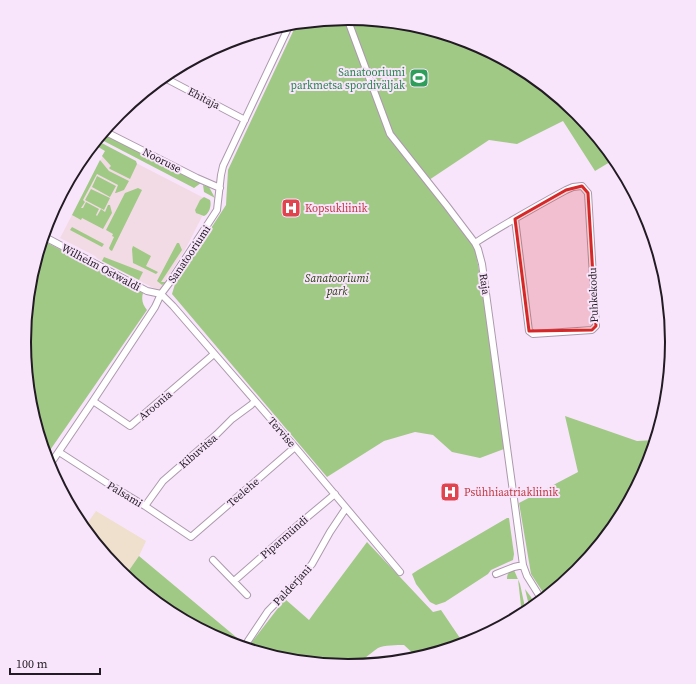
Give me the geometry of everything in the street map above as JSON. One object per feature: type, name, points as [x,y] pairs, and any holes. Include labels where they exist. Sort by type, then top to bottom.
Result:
[{"type":"street","name":"Raja","points":[[350,25],[390,134],[447,206],[478,249],[482,264],[524,565],[526,574],[539,595]]},
{"type":"street","name":"Sanatooriumi","points":[[54,459],[155,307],[161,294],[217,210],[223,166],[287,31]]},
{"type":"street","name":"Ehitaja","points":[[169,80],[245,120]]},
{"type":"street","name":"Nooruse","points":[[109,134],[220,188]]},
{"type":"street","name":"Puhkekodu","points":[[475,244],[491,232],[573,187],[582,186],[588,193],[596,326],[592,330],[533,334],[529,332],[515,219]]},
{"type":"street","name":"Wilhelm Ostwaldi","points":[[48,239],[147,291],[161,294]]},
{"type":"street","name":"Tervise","points":[[161,294],[295,447],[400,572]]},
{"type":"street","name":"Aroonia","points":[[93,401],[130,426],[214,354]]},
{"type":"street","name":"Kibuvitsa","points":[[145,506],[163,481],[232,419],[251,406],[255,401]]},
{"type":"street","name":"Teelehe","points":[[191,537],[295,447]]},
{"type":"street","name":"Palsami","points":[[59,452],[191,537]]},
{"type":"street","name":"Piparmündi","points":[[234,581],[335,494]]},
{"type":"street","name":"Palderjani","points":[[248,641],[268,611],[312,564],[330,532],[346,508]]},
{"type":"street","points":[[214,560],[247,595]]},
{"type":"street","points":[[496,574],[514,566],[524,565]]},
{"type":"street","name":"Raja","points":[[532,585],[536,596]]},
{"type":"highlighted area","points":[[582,186],[588,193],[596,326],[592,330],[529,331],[515,219],[566,190]]},
{"type":"shaded area","points":[[107,148],[210,201],[186,248],[159,291],[60,238]]},
{"type":"shaded area","points":[[96,511],[146,541],[139,556],[129,571],[110,551],[88,523]]},
{"type":"green space","name":"Sanatooriumi park","points":[[327,26],[369,26],[410,31],[450,42],[488,58],[524,78],[572,118],[609,162],[595,171],[563,121],[517,144],[489,140],[426,182],[475,248],[488,321],[504,449],[480,458],[452,452],[433,435],[415,432],[384,441],[327,477],[172,294],[175,284],[226,205],[228,170],[294,30]]},
{"type":"green space","points":[[108,136],[201,183],[194,188],[104,141]]},
{"type":"green space","points":[[102,143],[136,161],[137,164],[130,179],[109,168],[111,166],[102,156],[105,151],[98,147]]},
{"type":"green space","points":[[100,160],[109,171],[129,181],[124,190],[115,193],[118,185],[97,174],[83,200],[85,202],[81,208],[83,208],[86,202],[99,209],[96,215],[97,216],[101,209],[105,212],[108,205],[110,205],[112,213],[103,229],[82,218],[81,220],[72,215]]},
{"type":"green space","points":[[97,176],[116,186],[110,197],[92,187]]},
{"type":"green space","points":[[203,185],[209,187],[215,198],[204,192]]},
{"type":"green space","points":[[138,188],[142,190],[112,251],[109,248],[114,237],[112,236],[113,234],[106,230],[125,193]]},
{"type":"green space","points":[[91,189],[110,198],[104,210],[85,200]]},
{"type":"green space","points":[[204,197],[210,200],[211,204],[209,211],[204,216],[196,213],[195,210],[200,200]]},
{"type":"green space","points":[[72,227],[104,244],[102,247],[70,230]]},
{"type":"green space","points":[[47,243],[143,293],[142,298],[144,306],[147,310],[50,450],[37,404],[31,342],[37,280]]},
{"type":"green space","points":[[177,243],[179,243],[182,250],[161,282],[165,282],[162,285],[157,281]]},
{"type":"green space","points":[[133,246],[151,256],[146,266],[158,272],[156,274],[133,263]]},
{"type":"green space","points":[[104,257],[143,272],[139,280],[102,261]]},
{"type":"green space","points":[[565,416],[637,441],[649,440],[641,463],[623,501],[612,518],[572,566],[543,592],[531,574],[519,503],[578,472]]},
{"type":"green space","points":[[509,518],[514,554],[513,560],[491,570],[488,574],[445,602],[436,605],[430,602],[416,584],[412,574]]},
{"type":"green space","points":[[367,542],[433,612],[441,610],[460,638],[412,652],[404,645],[384,646],[378,648],[365,658],[348,659],[286,653],[251,643],[285,599],[309,620]]},
{"type":"green space","points":[[139,556],[239,639],[189,617],[172,606],[139,580],[129,571]]},
{"type":"green space","points":[[514,570],[518,579],[507,579],[507,575]]},
{"type":"green space","points":[[518,579],[525,606],[521,608]]},
{"type":"green space","points":[[525,589],[532,600],[528,603]]},
{"type":"place","name":"Sanatooriumi parkmetsa spordiväljak","points":[[419,78]]},
{"type":"place","name":"Kopsukliinik","points":[[291,208]]},
{"type":"place","name":"Psühhiaatriakliinik","points":[[450,492]]}]
